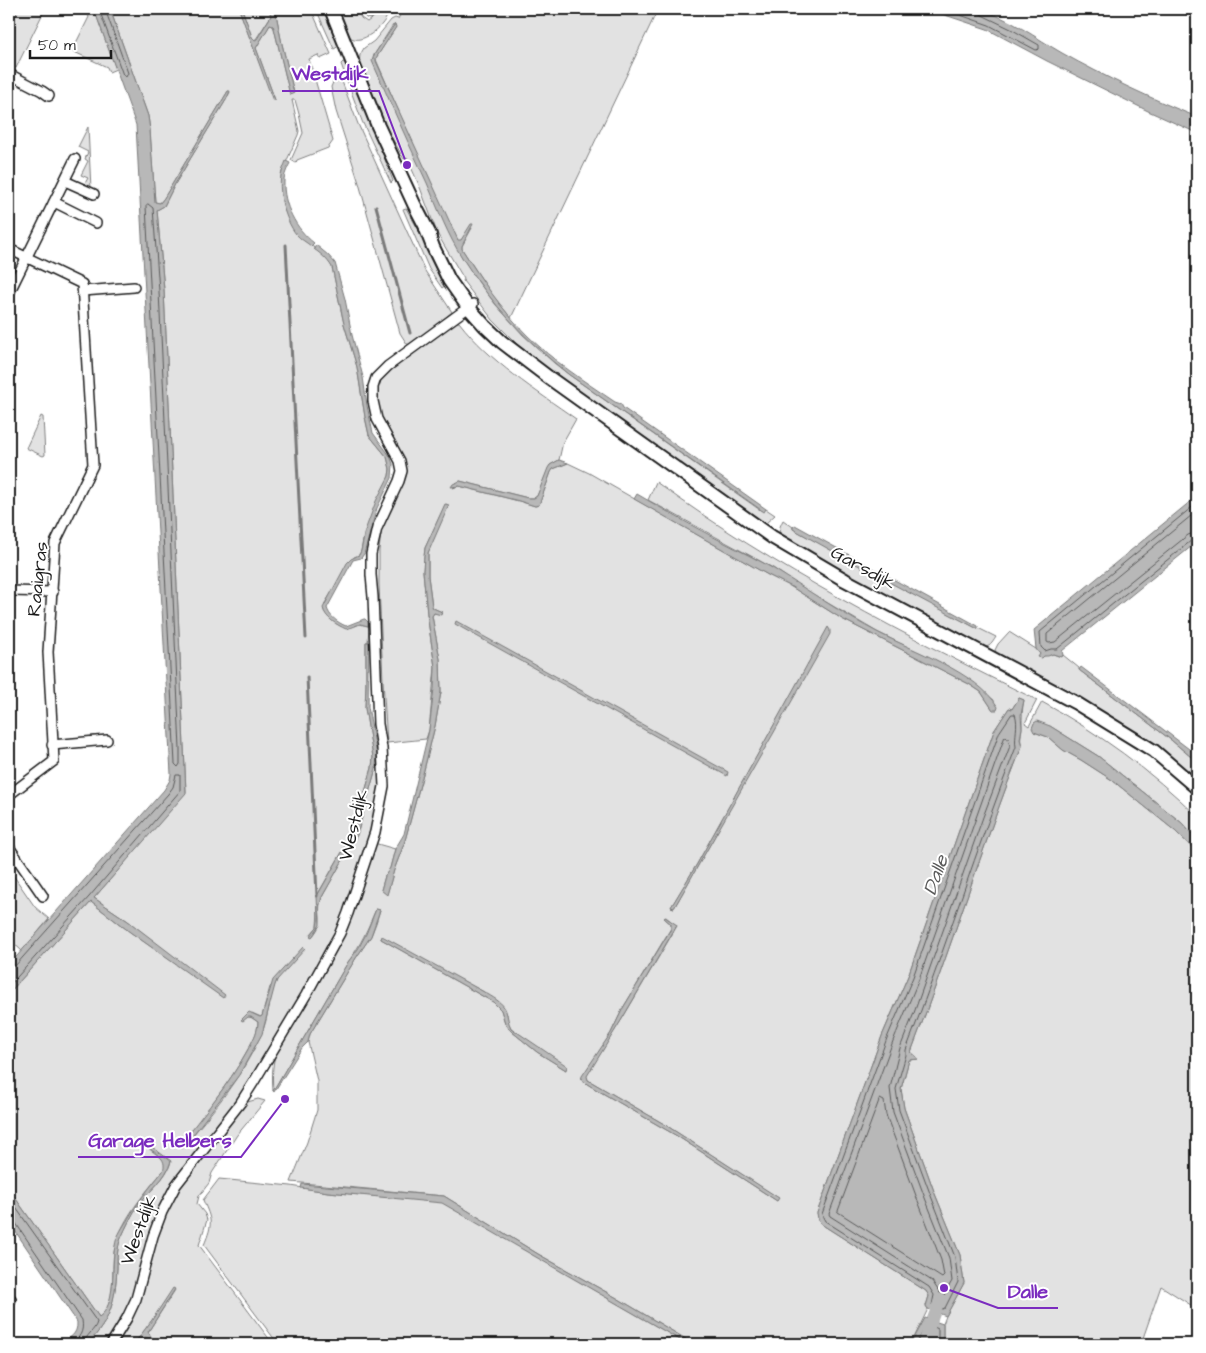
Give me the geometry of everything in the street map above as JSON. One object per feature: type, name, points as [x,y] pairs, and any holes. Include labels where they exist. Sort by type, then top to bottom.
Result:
[{"type":"main road","points":[[331,9],[378,126],[426,229],[471,306]]},
{"type":"main road","name":"Garsdijk","points":[[471,306],[485,326],[502,342],[772,537],[845,580],[1076,702],[1154,751],[1197,788]]},
{"type":"street","points":[[10,78],[42,91],[49,96]]},
{"type":"street","points":[[9,293],[76,159]]},
{"type":"street","points":[[65,180],[94,194]]},
{"type":"street","points":[[54,202],[96,223]]},
{"type":"street","points":[[9,249],[82,284],[83,291],[134,288]]},
{"type":"street","name":"Raaigras","points":[[9,795],[54,760],[48,652],[55,543],[92,465],[83,291]]},
{"type":"street","name":"Westdijk","points":[[110,1344],[127,1318],[136,1299],[153,1236],[162,1212],[176,1185],[240,1102],[270,1056],[328,956],[348,913],[375,832],[384,786],[382,748],[378,724],[371,554],[377,528],[402,471],[400,461],[377,419],[373,401],[373,387],[376,378],[388,366],[471,306]]},
{"type":"street","points":[[9,591],[53,592]]},
{"type":"street","points":[[52,745],[106,740]]},
{"type":"street","points":[[9,847],[43,896]]},
{"type":"street","points":[[9,1297],[11,1299],[9,1303]]},
{"type":"shaded area","points":[[18,9],[45,9],[16,68],[12,66],[9,72],[9,28]]},
{"type":"shaded area","points":[[85,9],[94,9],[116,69],[109,72],[107,67],[72,51],[89,17]]},
{"type":"shaded area","points":[[110,9],[239,9],[275,100],[256,48],[270,25],[273,26],[290,94],[294,93],[275,9],[311,9],[331,54],[320,59],[318,55],[309,59],[333,141],[328,148],[297,160],[296,163],[291,160],[303,133],[295,100],[292,100],[299,131],[281,174],[282,201],[285,212],[314,249],[332,267],[344,324],[357,367],[369,435],[387,457],[390,469],[389,476],[364,534],[361,551],[359,555],[354,557],[325,603],[324,611],[331,620],[341,626],[348,628],[360,624],[369,625],[368,642],[366,642],[365,708],[373,757],[372,768],[353,833],[319,892],[317,927],[310,935],[312,937],[319,926],[322,897],[357,835],[376,768],[382,770],[381,787],[370,838],[337,933],[285,1026],[230,1112],[174,1184],[133,1299],[107,1344],[87,1344],[102,1327],[110,1310],[115,1291],[118,1249],[123,1234],[139,1204],[162,1179],[171,1162],[148,1144],[148,1148],[164,1160],[166,1165],[133,1209],[121,1230],[114,1252],[109,1304],[105,1312],[99,1317],[9,1189],[9,993],[91,902],[130,932],[223,997],[128,921],[94,898],[186,792],[164,290],[157,210],[164,206],[175,184],[230,92],[228,91],[160,203],[155,202],[148,116]],"holes":[[[277,980],[264,1028],[245,1066],[204,1122],[182,1148],[180,1146],[232,1076],[253,1041],[258,1022],[250,1017],[245,1018],[252,1013],[262,1016],[270,987]]]},
{"type":"shaded area","points":[[242,9],[269,9],[271,16],[254,40],[252,37]]},
{"type":"shaded area","points":[[316,9],[324,9],[339,43],[339,46],[334,49]]},
{"type":"shaded area","points":[[336,9],[357,9],[361,18],[367,22],[374,17],[366,18],[360,9],[387,9],[388,13],[381,25],[371,34],[355,39],[350,37],[345,31]]},
{"type":"shaded area","points":[[403,9],[658,9],[511,318],[490,292],[462,249],[472,228],[461,240],[459,241],[456,238],[393,99],[462,257],[496,305],[523,335],[568,374],[763,512],[766,509],[775,515],[766,523],[760,521],[527,354],[493,320],[463,281],[464,279],[438,235],[407,158],[404,159],[383,123],[359,64],[360,55],[364,48],[374,41],[391,20],[398,19]],"holes":[[[393,25],[396,27],[376,60],[374,55]]]},
{"type":"shaded area","points":[[343,62],[347,64],[372,125],[393,181],[391,183],[362,121],[341,64]]},
{"type":"shaded area","points":[[338,71],[358,124],[425,271],[452,312],[412,345],[407,344],[400,333],[359,183],[336,111],[331,87]]},
{"type":"shaded area","points":[[88,127],[91,189],[84,185],[88,178],[81,175],[88,161],[85,159],[88,152],[78,147]]},
{"type":"shaded area","points":[[406,208],[447,284],[442,288],[429,269],[403,209]]},
{"type":"shaded area","points":[[455,322],[459,322],[499,363],[576,419],[563,442],[559,460],[550,465],[537,496],[534,498],[460,481],[453,488],[459,486],[535,506],[539,505],[553,469],[568,463],[790,586],[842,619],[969,684],[981,692],[993,710],[994,700],[949,667],[877,632],[804,589],[773,568],[648,500],[656,482],[794,572],[890,626],[1037,700],[1025,723],[1029,726],[1042,702],[1063,714],[1143,768],[1197,816],[1197,840],[1182,823],[1098,756],[1050,726],[1034,732],[1048,737],[1063,750],[1112,780],[1175,831],[1197,852],[1197,1302],[1194,1307],[1161,1286],[1141,1344],[943,1344],[943,1324],[964,1283],[960,1255],[935,1194],[904,1108],[901,1089],[909,1060],[919,1059],[911,1052],[1022,746],[1022,710],[1024,700],[1019,698],[1012,709],[1009,708],[994,731],[908,976],[882,1036],[817,1213],[821,1224],[926,1291],[929,1296],[926,1306],[928,1309],[911,1344],[694,1344],[538,1254],[444,1196],[291,1182],[317,1110],[317,1081],[308,1042],[310,1034],[371,936],[380,910],[376,909],[353,956],[273,1091],[273,1068],[276,1052],[336,945],[374,843],[395,849],[381,890],[387,894],[404,844],[424,770],[441,692],[440,659],[432,616],[434,613],[442,612],[432,606],[428,576],[428,553],[447,504],[425,548],[424,557],[423,571],[427,614],[435,667],[429,730],[426,739],[387,743],[379,551],[381,532],[404,461],[381,421],[375,393],[380,377]],"holes":[[[828,628],[694,873],[674,908],[671,907],[697,864]],[[666,917],[677,926],[586,1076],[588,1080],[664,1124],[778,1198],[777,1201],[677,1136],[581,1080],[611,1033],[623,1008],[671,928],[671,924],[664,918]],[[381,939],[484,992],[507,1014],[511,1028],[566,1070],[537,1052],[511,1031],[505,1023],[501,1010],[493,1002]]]},
{"type":"shaded area","points":[[41,416],[43,417],[45,455],[43,456],[26,448]]},
{"type":"shaded area","points":[[783,520],[793,529],[996,637],[989,646],[982,647],[855,580],[781,536],[780,528]]},
{"type":"shaded area","points":[[1009,632],[1036,649],[1040,654],[1039,657],[1053,654],[1061,657],[1063,655],[1079,670],[1171,740],[1197,762],[1197,783],[1129,728],[1097,708],[997,655],[995,650],[998,644]]},
{"type":"shaded area","points":[[9,869],[35,907],[49,919],[22,951],[9,939]]},
{"type":"shaded area","points":[[258,1099],[265,1101],[237,1135],[212,1173],[209,1183],[199,1196],[197,1204],[207,1220],[199,1245],[273,1344],[156,1344],[148,1332],[174,1289],[134,1344],[113,1344],[127,1322],[170,1200],[244,1103]]},
{"type":"shaded area","points":[[219,1179],[291,1186],[328,1192],[442,1202],[687,1344],[278,1344],[204,1245],[209,1232],[210,1222],[203,1200]]},
{"type":"water","points":[[94,9],[110,9],[148,116],[155,202],[160,203],[164,198],[228,91],[230,91],[164,206],[157,210],[164,290],[186,793],[94,898],[128,921],[225,995],[223,998],[91,902],[9,993],[9,965],[164,790],[171,774],[136,125]]},
{"type":"water","points":[[239,9],[242,9],[252,37],[255,40],[271,16],[269,9],[275,9],[294,93],[290,95],[274,28],[270,25],[256,48],[275,100],[273,101]]},
{"type":"water","points":[[927,9],[976,9],[1002,18],[1095,71],[1197,117],[1197,133],[1047,61],[987,29]]},
{"type":"water","points":[[395,24],[396,27],[376,58],[376,61],[458,240],[461,240],[471,224],[473,224],[462,249],[484,283],[527,335],[558,362],[615,402],[621,404],[623,408],[766,509],[764,512],[568,374],[524,335],[485,291],[463,259],[448,232],[372,61]]},
{"type":"water","points":[[286,161],[290,163],[284,179],[284,190],[288,207],[296,224],[314,243],[311,246],[296,234],[283,206],[280,183]]},
{"type":"water","points":[[316,245],[335,263],[363,377],[373,433],[390,456],[393,464],[392,478],[377,508],[364,554],[361,558],[353,560],[327,608],[334,619],[346,626],[364,619],[368,622],[368,626],[360,624],[346,629],[329,618],[323,608],[347,563],[359,555],[361,551],[366,528],[376,501],[389,476],[390,469],[387,457],[369,435],[357,367],[344,324],[332,267],[314,249]]},
{"type":"water","points":[[559,460],[568,463],[553,469],[539,505],[535,506],[459,486],[451,487],[460,481],[534,498],[537,496],[548,468]]},
{"type":"water","points":[[637,494],[774,569],[864,625],[960,673],[988,695],[998,707],[997,710],[993,710],[981,692],[969,684],[842,619],[790,586],[634,499]]},
{"type":"water","points":[[1197,496],[1197,542],[1062,651],[1062,657],[1053,654],[1042,658],[1038,657],[1040,654],[1036,649],[1034,630]]},
{"type":"water","points":[[445,504],[449,505],[428,553],[428,576],[432,606],[442,612],[441,615],[434,613],[432,616],[440,659],[441,692],[424,770],[404,844],[387,895],[381,890],[395,849],[404,834],[429,730],[435,667],[423,571],[425,548]]},
{"type":"water","points":[[795,525],[978,626],[978,628],[816,542],[793,529]]},
{"type":"water","points":[[456,621],[728,772],[727,776],[455,624]]},
{"type":"water","points":[[828,627],[830,634],[674,908],[671,907],[697,864]]},
{"type":"water","points":[[366,642],[369,642],[368,707],[377,755],[376,768],[357,835],[322,897],[319,907],[320,925],[312,937],[310,936],[317,927],[318,920],[317,896],[353,833],[372,768],[373,757],[365,708]]},
{"type":"water","points":[[1081,667],[1189,749],[1197,756],[1197,762],[1079,670]]},
{"type":"water","points":[[1019,698],[1024,700],[1021,715],[1022,728],[1020,739],[1022,746],[911,1052],[919,1059],[909,1060],[901,1089],[904,1108],[935,1194],[960,1255],[964,1283],[946,1316],[928,1309],[926,1306],[929,1296],[926,1291],[821,1224],[817,1213],[882,1036],[908,976],[994,731],[1009,708],[1012,709]]},
{"type":"water","points":[[1037,721],[1050,726],[1098,756],[1182,823],[1197,840],[1197,852],[1175,831],[1112,780],[1063,750],[1048,737],[1034,732],[1032,728]]},
{"type":"water","points":[[376,909],[380,910],[371,936],[310,1034],[308,1042],[302,1048],[274,1092],[348,962],[358,949]]},
{"type":"water","points":[[665,917],[677,925],[587,1076],[588,1080],[664,1124],[779,1198],[777,1201],[677,1136],[581,1080],[611,1033],[623,1008],[671,929],[671,924]]},
{"type":"water","points":[[382,936],[497,1000],[505,1008],[511,1028],[567,1066],[566,1070],[537,1052],[511,1031],[505,1023],[501,1010],[493,1002],[381,939]]},
{"type":"water","points":[[303,947],[305,949],[277,980],[262,1034],[239,1075],[182,1149],[179,1146],[232,1076],[254,1037],[258,1022],[251,1017],[243,1021],[241,1020],[249,1012],[260,1017],[262,1016],[273,980]]},
{"type":"water","points":[[146,1144],[171,1161],[162,1179],[136,1208],[121,1238],[117,1253],[115,1291],[107,1319],[87,1344],[60,1344],[74,1333],[77,1322],[9,1222],[9,1189],[99,1317],[109,1304],[114,1254],[118,1237],[130,1215],[163,1171],[164,1162]]},
{"type":"water","points":[[302,1184],[444,1196],[538,1254],[694,1344],[687,1344],[442,1203],[328,1192],[301,1188]]},
{"type":"water","points":[[173,1288],[175,1289],[148,1332],[156,1344],[153,1344],[145,1337],[140,1344],[134,1344],[152,1320]]},
{"type":"water","points":[[925,1318],[943,1324],[943,1344],[911,1344]]},
{"type":"waterway","points":[[376,206],[410,333]]},
{"type":"waterway","points":[[286,245],[306,638]]},
{"type":"waterway","points":[[307,677],[317,896]]},
{"type":"waterway","name":"Dalle","points":[[923,1344],[940,1299]]},
{"type":"place","name":"Westdijk","points":[[407,165]]},
{"type":"place","name":"Garage Helbers","points":[[285,1099]]},
{"type":"place","name":"Dalle","points":[[944,1288]]}]
